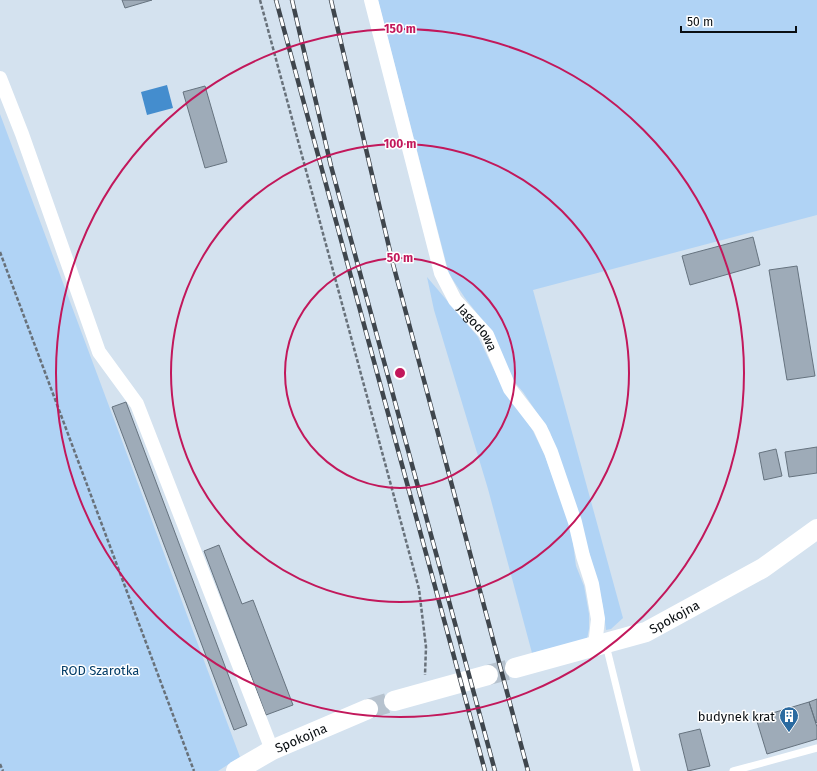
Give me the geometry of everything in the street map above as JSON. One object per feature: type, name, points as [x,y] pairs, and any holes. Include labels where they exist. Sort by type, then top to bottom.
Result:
[{"type":"street","name":"Jagodowa","points":[[371,0],[441,273],[456,300],[487,335],[510,389],[540,428],[551,452],[575,522],[583,556],[592,584],[598,619],[600,645]]},
{"type":"street","points":[[0,78],[22,134],[99,352],[137,404],[272,750]]},
{"type":"street","name":"Spokojna","points":[[515,668],[646,632],[763,568],[817,529]]},
{"type":"street","points":[[394,701],[425,691],[488,675]]},
{"type":"street","name":"Spokojna","points":[[236,771],[272,750],[368,710]]},
{"type":"lane","points":[[600,645],[637,771]]},
{"type":"lane","points":[[733,771],[817,748]]},
{"type":"path","points":[[260,0],[419,589],[426,647],[425,691]]},
{"type":"path","points":[[0,252],[194,771]]},
{"type":"path","points":[[0,764],[3,771]]},
{"type":"green space","points":[[378,0],[817,0],[817,215],[533,290],[623,618],[611,629],[606,630],[603,606],[590,556],[550,432],[523,392],[512,379],[494,335],[465,298],[449,274]]},
{"type":"green space","name":"ROD Szarotka","points":[[0,114],[240,757],[218,771],[0,771]]},
{"type":"green space","points":[[427,277],[478,337],[501,384],[532,429],[545,456],[571,528],[576,566],[584,586],[589,614],[587,639],[532,653],[488,489],[434,310]]},
{"type":"water","points":[[167,85],[173,108],[147,115],[141,92]]},
{"type":"building","points":[[122,0],[152,0],[125,8]]},
{"type":"building","points":[[205,86],[227,162],[205,168],[183,92]]},
{"type":"building","points":[[753,237],[760,265],[690,285],[682,256]]},
{"type":"building","points":[[797,266],[815,376],[787,380],[769,270]]},
{"type":"building","points":[[126,402],[247,725],[234,730],[112,407]]},
{"type":"building","points":[[817,447],[817,473],[789,477],[785,452]]},
{"type":"building","points":[[776,449],[782,476],[764,480],[759,453]]},
{"type":"building","points":[[219,545],[242,604],[253,600],[293,705],[266,715],[204,551]]},
{"type":"building","points":[[817,699],[817,722],[816,723],[809,702]]},
{"type":"building","name":"budynek krat","points":[[809,702],[817,727],[817,739],[767,754],[756,718]]},
{"type":"building","points":[[700,729],[710,766],[688,771],[679,734]]},
{"type":"tunnel","points":[[488,675],[515,668]]},
{"type":"tunnel","points":[[368,709],[394,701]]},
{"type":"railway","points":[[276,0],[485,771]]},
{"type":"railway","points":[[292,0],[331,166],[495,771]]},
{"type":"railway","points":[[331,0],[393,264],[528,771]]},
{"type":"place","name":"budynek krat","points":[[789,733]]}]
